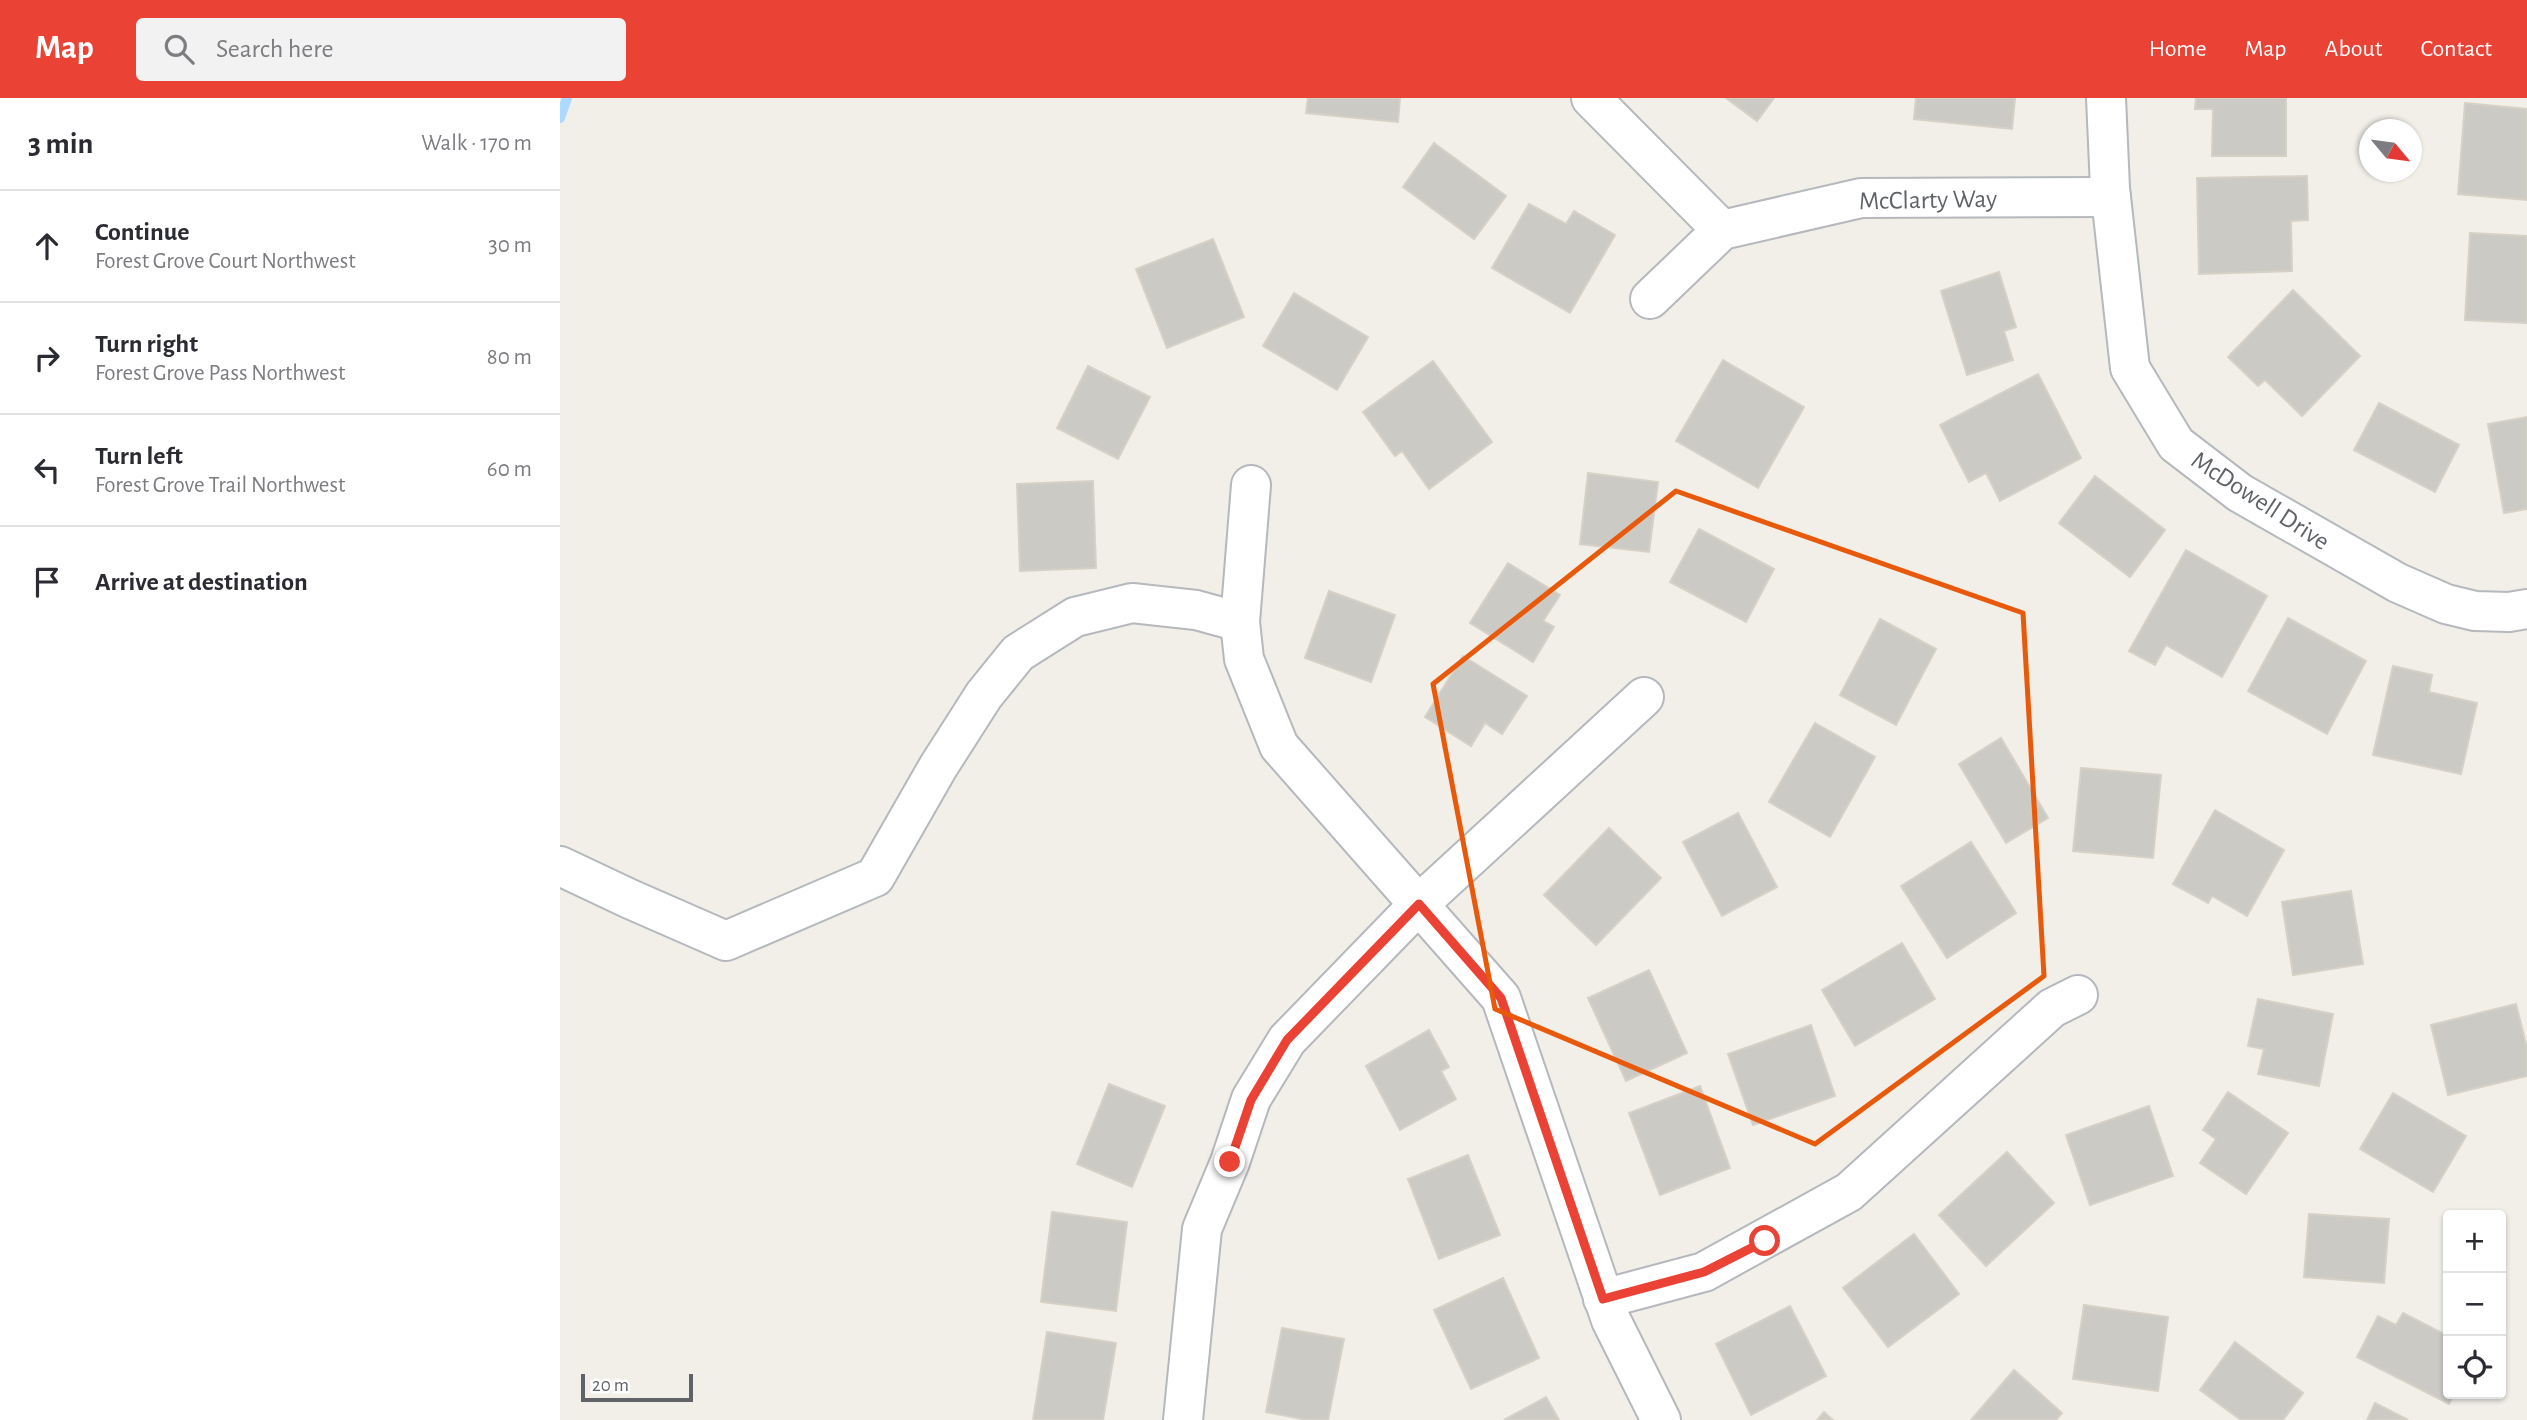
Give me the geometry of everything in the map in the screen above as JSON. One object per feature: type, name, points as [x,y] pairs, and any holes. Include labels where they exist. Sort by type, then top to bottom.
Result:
[{"type":"street","points":[[1591,98],[1722,230],[1650,299]]},
{"type":"street","name":"McDowell Drive","points":[[2106,98],[2111,197],[2130,368],[2176,444],[2240,493],[2398,583],[2446,604],[2475,611],[2527,610]]},
{"type":"street","name":"McClarty Way","points":[[1722,230],[1861,198],[2111,197]]},
{"type":"street","points":[[1251,485],[1240,622],[1244,659],[1279,746],[1501,998],[1603,1299],[1661,1420]]},
{"type":"street","points":[[560,866],[630,900],[726,941],[875,877],[938,767],[984,695],[1018,653],[1075,617],[1132,603],[1196,610],[1240,622]]},
{"type":"street","points":[[1183,1420],[1202,1229],[1230,1162],[1251,1100],[1287,1040],[1419,904],[1644,697]]},
{"type":"street","points":[[1603,1299],[1704,1272],[1765,1241],[1849,1192],[2052,1008],[2078,995]]},
{"type":"highlighted area","points":[[1676,491],[2023,613],[2044,976],[1815,1144],[1495,1009],[1433,684]]},
{"type":"building","points":[[1308,98],[1400,98],[1398,122],[1306,113]]},
{"type":"building","points":[[1726,98],[1774,98],[1757,121]]},
{"type":"building","points":[[1916,98],[2015,98],[2012,129],[1914,119]]},
{"type":"building","points":[[2196,98],[2286,98],[2286,156],[2212,156],[2213,109],[2195,109]]},
{"type":"building","points":[[2465,103],[2527,109],[2527,200],[2458,194]]},
{"type":"building","points":[[1434,143],[1506,196],[1474,239],[1403,187]]},
{"type":"building","points":[[2307,176],[2308,220],[2291,221],[2292,271],[2199,274],[2197,178]]},
{"type":"building","points":[[1529,204],[1566,224],[1574,211],[1615,235],[1570,313],[1492,268]]},
{"type":"building","points":[[2470,233],[2527,236],[2527,323],[2465,320]]},
{"type":"building","points":[[1213,239],[1244,317],[1167,348],[1136,269]]},
{"type":"building","points":[[1999,272],[2016,327],[2004,331],[2013,360],[1967,375],[1941,291]]},
{"type":"building","points":[[2293,290],[2360,356],[2302,416],[2265,380],[2258,386],[2228,357]]},
{"type":"building","points":[[1294,293],[1368,337],[1337,390],[1263,346]]},
{"type":"building","points":[[1723,360],[1804,407],[1758,488],[1676,441]]},
{"type":"building","points":[[1433,361],[1492,442],[1429,489],[1402,451],[1395,456],[1363,412]]},
{"type":"building","points":[[1088,366],[1150,397],[1118,459],[1057,428]]},
{"type":"building","points":[[2038,374],[2081,458],[2000,501],[1986,473],[1969,482],[1940,425]]},
{"type":"building","points":[[2379,403],[2459,445],[2435,492],[2354,450]]},
{"type":"building","points":[[2527,417],[2527,509],[2504,513],[2488,424]]},
{"type":"building","points":[[1588,473],[1658,482],[1649,552],[1580,544]]},
{"type":"building","points":[[2095,476],[2165,530],[2130,577],[2059,523]]},
{"type":"building","points":[[1093,481],[1096,568],[1020,571],[1017,484]]},
{"type":"building","points":[[1699,529],[1774,569],[1746,622],[1670,582]]},
{"type":"building","points":[[2186,550],[2267,596],[2222,677],[2166,645],[2155,665],[2129,651]]},
{"type":"building","points":[[1508,563],[1560,595],[1543,621],[1554,627],[1533,662],[1470,623]]},
{"type":"building","points":[[1329,591],[1395,615],[1371,682],[1305,658]]},
{"type":"building","points":[[2288,618],[2366,661],[2327,734],[2248,691]]},
{"type":"building","points":[[1880,619],[1936,649],[1896,725],[1840,695]]},
{"type":"building","points":[[1463,656],[1527,696],[1502,734],[1485,723],[1471,746],[1425,717]]},
{"type":"building","points":[[2393,666],[2432,675],[2429,692],[2477,703],[2461,774],[2373,755]]},
{"type":"building","points":[[1815,723],[1875,757],[1830,837],[1769,802]]},
{"type":"building","points":[[2001,738],[2048,818],[2006,843],[1959,764]]},
{"type":"building","points":[[2081,768],[2161,775],[2153,858],[2073,851]]},
{"type":"building","points":[[2215,810],[2284,850],[2247,916],[2212,896],[2208,903],[2173,884]]},
{"type":"building","points":[[1738,813],[1777,887],[1722,916],[1683,842]]},
{"type":"building","points":[[1609,828],[1661,878],[1596,945],[1544,895]]},
{"type":"building","points":[[1971,842],[2016,913],[1947,958],[1901,886]]},
{"type":"building","points":[[2351,891],[2363,964],[2293,975],[2282,902]]},
{"type":"building","points":[[1902,943],[1935,999],[1855,1046],[1822,990]]},
{"type":"building","points":[[1649,970],[1687,1053],[1626,1081],[1588,998]]},
{"type":"building","points":[[2258,999],[2333,1014],[2319,1086],[2258,1074],[2264,1049],[2248,1046]]},
{"type":"building","points":[[2516,1004],[2527,1048],[2527,1076],[2448,1095],[2431,1025]]},
{"type":"building","points":[[1811,1025],[1835,1096],[1753,1125],[1728,1054]]},
{"type":"building","points":[[1429,1030],[1449,1067],[1441,1071],[1456,1099],[1400,1130],[1366,1066]]},
{"type":"building","points":[[1109,1084],[1165,1106],[1132,1187],[1077,1164]]},
{"type":"building","points":[[1700,1086],[1730,1168],[1660,1195],[1629,1113]]},
{"type":"building","points":[[2228,1092],[2288,1133],[2246,1194],[2200,1163],[2216,1139],[2203,1130]]},
{"type":"building","points":[[2393,1093],[2466,1136],[2433,1192],[2360,1149]]},
{"type":"building","points":[[2149,1106],[2173,1176],[2090,1205],[2066,1135]]},
{"type":"building","points":[[2007,1152],[2054,1203],[1986,1266],[1939,1215]]},
{"type":"building","points":[[1468,1155],[1500,1235],[1439,1259],[1408,1179]]},
{"type":"building","points":[[1052,1212],[1127,1222],[1116,1311],[1041,1302]]},
{"type":"building","points":[[2309,1214],[2389,1219],[2384,1283],[2304,1277]]},
{"type":"building","points":[[1914,1234],[1959,1294],[1888,1347],[1843,1288]]},
{"type":"building","points":[[1503,1278],[1539,1358],[1471,1389],[1434,1310]]},
{"type":"building","points":[[2084,1305],[2168,1317],[2158,1391],[2073,1379]]},
{"type":"building","points":[[1790,1306],[1826,1376],[1751,1415],[1716,1344]]},
{"type":"building","points":[[2403,1313],[2443,1333],[2443,1399],[2452,1399],[2449,1404],[2357,1357],[2378,1316],[2396,1325]]},
{"type":"building","points":[[1282,1328],[1344,1339],[1328,1420],[1307,1420],[1266,1412]]},
{"type":"building","points":[[1047,1332],[1116,1343],[1103,1420],[1033,1420]]},
{"type":"building","points":[[2235,1342],[2303,1393],[2283,1420],[2241,1420],[2200,1390]]},
{"type":"building","points":[[2014,1370],[2062,1413],[2056,1420],[1971,1420]]},
{"type":"building","points":[[1546,1397],[1559,1420],[1504,1420]]},
{"type":"building","points":[[2375,1403],[2408,1420],[2367,1420]]},
{"type":"building","points":[[1824,1412],[1833,1420],[1817,1420]]},
{"type":"waterway","points":[[560,118],[567,98]]},
{"type":"route","points":[[1230,1162],[1251,1100],[1287,1040],[1419,904],[1501,998],[1603,1299],[1704,1272],[1765,1241]]}]
